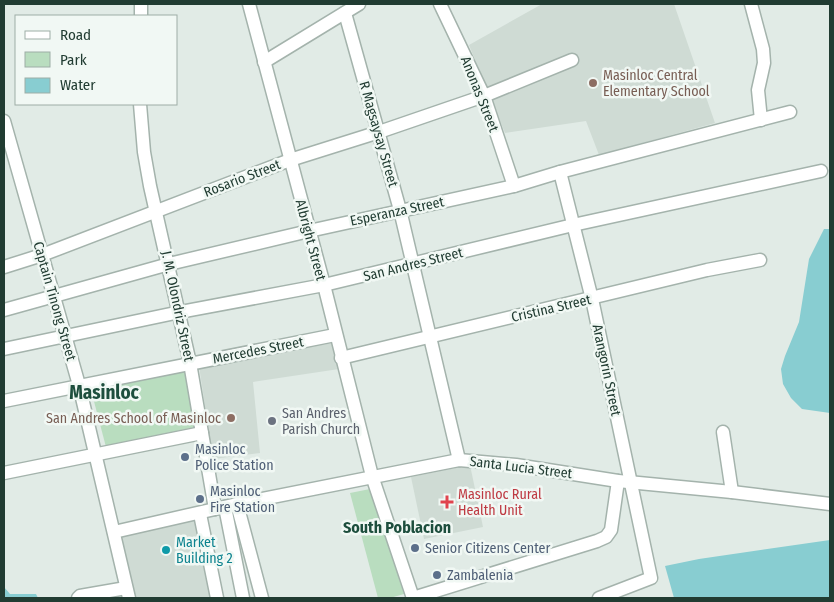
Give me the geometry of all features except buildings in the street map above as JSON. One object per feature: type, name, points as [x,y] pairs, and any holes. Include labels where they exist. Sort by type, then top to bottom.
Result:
[{"type":"street","name":"Albright Street","points":[[249,4],[324,285],[335,335],[372,476],[413,598]]},
{"type":"street","points":[[264,62],[360,4]]},
{"type":"street","name":"Anonas Street","points":[[440,4],[484,96],[514,186]]},
{"type":"street","points":[[751,4],[763,49],[764,64],[758,90],[761,120]]},
{"type":"street","name":"R Magsaysay Street","points":[[345,13],[414,264],[459,460]]},
{"type":"street","name":"Rosario Street","points":[[4,267],[42,255],[290,160],[484,96],[572,60]]},
{"type":"street","name":"J. M. Olondriz Street","points":[[140,105],[144,152],[180,312],[202,433],[243,598]]},
{"type":"street","name":"Esperanza Street","points":[[4,310],[169,264],[400,210],[514,186],[560,172],[790,112]]},
{"type":"street","name":"Captain Tinong Street","points":[[4,121],[79,385],[127,593]]},
{"type":"street","name":"San Andres Street","points":[[4,349],[180,312],[324,285],[573,225],[822,171]]},
{"type":"street","name":"Arangorin Street","points":[[560,172],[592,298],[651,578],[599,598]]},
{"type":"street","name":"Cristina Street","points":[[341,358],[707,270],[760,260]]},
{"type":"street","name":"Mercedes Street","points":[[4,401],[335,335]]},
{"type":"street","points":[[723,432],[732,492]]},
{"type":"street","points":[[4,473],[202,433]]},
{"type":"street","name":"Santa Lucia Street","points":[[114,532],[200,514],[237,504],[459,460],[631,482],[830,504]]},
{"type":"street","points":[[413,598],[597,542],[606,537],[611,530],[618,480]]},
{"type":"street","points":[[237,504],[262,598]]},
{"type":"street","points":[[200,514],[216,598]]},
{"type":"street","points":[[238,572],[254,568]]},
{"type":"street","points":[[78,598],[80,596],[127,593]]},
{"type":"shaded area","name":"Masinloc Central Elementary School","points":[[542,4],[674,4],[715,123],[599,155],[586,121],[505,133],[469,45]]},
{"type":"shaded area","name":"San Andres School of Masinloc","points":[[333,343],[339,369],[253,382],[260,453],[213,459],[199,366]]},
{"type":"shaded area","name":"Masinloc Rural Health Unit","points":[[470,465],[483,527],[424,539],[411,477]]},
{"type":"shaded area","name":"Market Building 2","points":[[198,518],[214,598],[135,598],[121,533]]},
{"type":"green space","points":[[186,369],[195,427],[106,447],[91,390]]},
{"type":"green space","points":[[370,489],[404,594],[390,598],[378,598],[350,493]]},
{"type":"water","points":[[824,229],[830,229],[830,413],[802,409],[791,398],[783,384],[781,369],[799,322],[809,259]]},
{"type":"water","points":[[830,540],[830,598],[674,598],[665,566],[699,559]]},
{"type":"water","points":[[4,587],[10,594],[36,594],[38,598],[4,598]]},
{"type":"place","name":"Masinloc Central Elementary School","points":[[593,83]]},
{"type":"place","name":"San Andres School of Masinloc","points":[[231,418]]},
{"type":"place","name":"San Andres Parish Church","points":[[272,421]]},
{"type":"place","name":"Masinloc Police Station","points":[[185,457]]},
{"type":"place","name":"Masinloc Fire Station","points":[[200,499]]},
{"type":"place","name":"Masinloc Rural Health Unit","points":[[447,502]]},
{"type":"place","name":"Senior Citizens Center","points":[[415,548]]},
{"type":"place","name":"Market Building 2","points":[[166,550]]},
{"type":"place","name":"Zambalenia","points":[[437,575]]},
{"type":"district","name":"Masinloc","points":[[104,392]]},
{"type":"district","name":"South Poblacion","points":[[397,527]]}]
